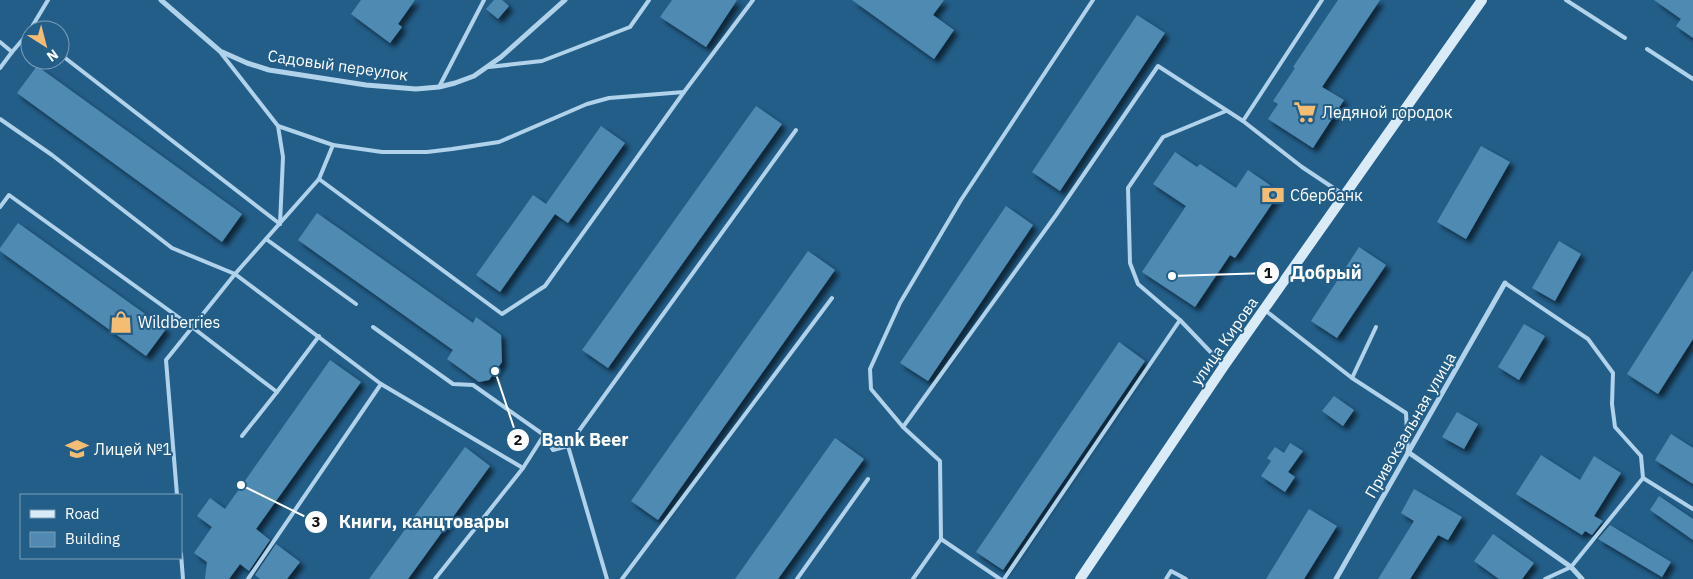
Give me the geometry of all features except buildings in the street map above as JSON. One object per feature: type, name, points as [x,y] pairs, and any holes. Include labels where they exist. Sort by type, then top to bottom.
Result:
[{"type":"main road","name":"улица Кирова","points":[[1080,579],[1224,366],[1482,0]]},
{"type":"street","name":"Садовый переулок","points":[[160,0],[220,51],[247,64],[278,72],[366,85],[416,89],[439,87],[474,76],[489,67],[565,0]]},
{"type":"street","name":"Привокзальная улица","points":[[1336,579],[1505,283]]},
{"type":"street","points":[[1408,452],[1571,567],[1582,579]]},
{"type":"lane","points":[[36,20],[48,0]]},
{"type":"lane","points":[[439,87],[484,0]]},
{"type":"lane","points":[[489,67],[542,61],[630,27],[649,0]]},
{"type":"lane","points":[[319,179],[502,314],[545,286],[684,92],[753,0]]},
{"type":"lane","points":[[914,579],[941,539],[940,461],[903,427],[871,389],[870,369],[900,303],[961,200],[1093,0]]},
{"type":"lane","points":[[1243,120],[1322,0]]},
{"type":"lane","points":[[1566,0],[1625,38]]},
{"type":"lane","points":[[0,42],[12,52]]},
{"type":"lane","points":[[0,68],[20,42]]},
{"type":"lane","points":[[1647,49],[1693,79]]},
{"type":"lane","points":[[220,51],[278,126],[283,157],[280,224]]},
{"type":"lane","points":[[70,62],[280,224]]},
{"type":"lane","points":[[903,427],[1056,215],[1158,66],[1226,111],[1243,120],[1302,167],[1344,195]]},
{"type":"lane","points":[[278,126],[333,145],[382,152],[452,149],[499,142],[587,104],[609,98],[684,92]]},
{"type":"lane","points":[[1224,366],[1180,320],[1138,284],[1130,263],[1128,188],[1162,137],[1226,111]]},
{"type":"lane","points":[[0,119],[52,155],[172,248],[235,274],[381,384],[523,468]]},
{"type":"lane","points":[[372,327],[453,384],[473,385],[544,435],[553,450],[568,446],[796,130]]},
{"type":"lane","points":[[177,494],[166,360],[235,274],[319,179],[333,145]]},
{"type":"lane","points":[[0,207],[9,195],[192,327],[277,392]]},
{"type":"lane","points":[[266,239],[356,304]]},
{"type":"lane","points":[[1505,283],[1588,339],[1613,374],[1612,404],[1615,427],[1641,456],[1643,478],[1571,567],[1544,579]]},
{"type":"lane","points":[[622,579],[832,298]]},
{"type":"lane","points":[[1264,309],[1352,378],[1406,413],[1408,452]]},
{"type":"lane","points":[[1004,579],[1180,320]]},
{"type":"lane","points":[[1352,378],[1376,327]]},
{"type":"lane","points":[[242,436],[319,336]]},
{"type":"lane","points":[[248,579],[381,384]]},
{"type":"lane","points":[[435,579],[523,468],[544,435]]},
{"type":"lane","points":[[568,446],[608,579]]},
{"type":"lane","points":[[1643,478],[1693,508]]},
{"type":"lane","points":[[796,579],[868,479]]},
{"type":"lane","points":[[941,539],[1000,579]]},
{"type":"lane","points":[[181,559],[183,579]]},
{"type":"lane","points":[[1166,579],[1171,572],[1186,579]]},
{"type":"place","name":"Ледяной городок","points":[[1305,112]]},
{"type":"place","name":"Сбербанк","points":[[1273,195]]},
{"type":"place","name":"Добрый","points":[[1172,276]]},
{"type":"place","name":"Wildberries","points":[[121,322]]},
{"type":"place","name":"Bank Beer","points":[[495,371]]},
{"type":"place","name":"Лицей №1","points":[[77,449]]},
{"type":"place","name":"Книги, канцтовары","points":[[241,485]]}]
